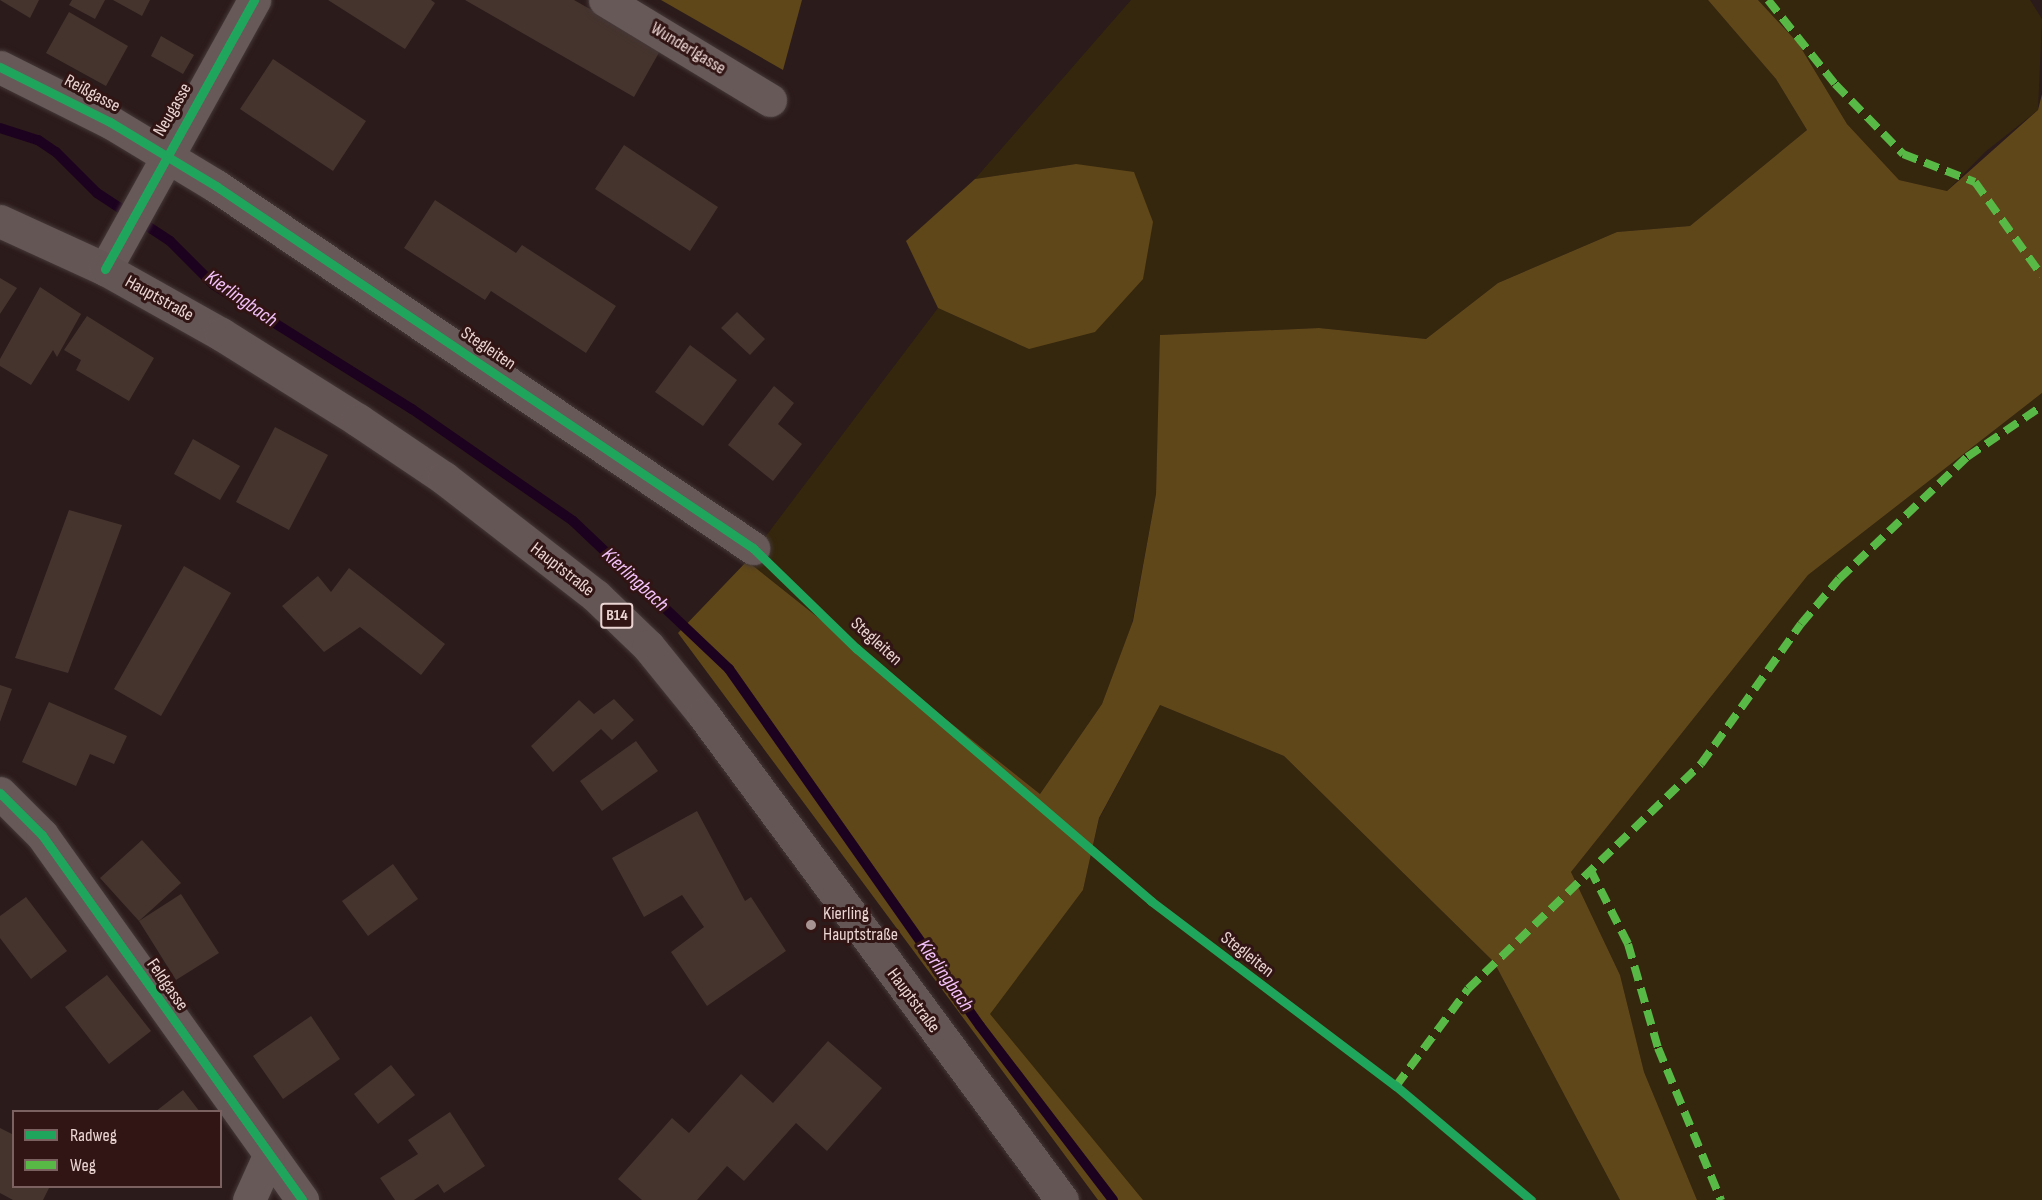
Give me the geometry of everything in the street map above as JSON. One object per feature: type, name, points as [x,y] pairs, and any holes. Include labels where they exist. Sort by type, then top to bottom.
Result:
[{"type":"main road","name":"Hauptstraße","points":[[0,221],[105,269],[221,334],[444,478],[595,596],[648,646],[1062,1200]]},
{"type":"street","name":"Neugasse","points":[[105,269],[157,171],[254,0]]},
{"type":"street","name":"Wunderlgasse","points":[[605,0],[770,100]]},
{"type":"street","name":"Reißgasse","points":[[0,67],[110,122],[157,171]]},
{"type":"street","name":"Stegleiten","points":[[157,171],[225,193],[753,548]]},
{"type":"street","name":"Feldgasse","points":[[0,793],[42,835],[268,1158],[302,1200]]},
{"type":"street","points":[[249,1200],[268,1158]]},
{"type":"shaded area","points":[[661,0],[802,0],[783,70]]},
{"type":"shaded area","points":[[1131,0],[1708,0],[1776,79],[1807,130],[1690,226],[1617,232],[1498,283],[1426,339],[1319,328],[1161,335],[1156,494],[1132,624],[1102,704],[1040,794],[747,561],[938,308],[1029,349],[1076,164],[975,179]]},
{"type":"shaded area","points":[[1708,0],[1758,0],[1798,43],[1847,124],[1899,180],[1947,191],[2038,110],[2042,94],[2042,393],[1808,575],[1571,872],[1620,975],[1644,1072],[1697,1200],[1620,1200],[1494,962],[1284,756],[1160,705],[1099,818],[1083,890],[990,1014],[1143,1200],[1098,1200],[678,633],[747,561],[1040,794],[1102,704],[1133,621],[1156,494],[1160,335],[1319,328],[1426,339],[1498,283],[1617,232],[1690,226],[1807,130],[1776,79]]},
{"type":"shaded area","points":[[1758,0],[2030,0],[2042,19],[2038,110],[1985,152],[1947,191],[1899,180],[1847,124],[1798,43]]},
{"type":"shaded area","points":[[1076,164],[1134,172],[1153,222],[1143,279],[1095,332],[1029,349],[938,308],[906,241],[975,179]]},
{"type":"shaded area","points":[[2042,393],[2042,1200],[1697,1200],[1644,1072],[1620,975],[1571,872],[1808,575]]},
{"type":"shaded area","points":[[1160,705],[1284,756],[1494,962],[1620,1200],[1143,1200],[989,1014],[1083,890],[1099,819]]},
{"type":"building","points":[[0,0],[39,0],[30,18]]},
{"type":"building","points":[[72,0],[105,0],[95,19],[69,5]]},
{"type":"building","points":[[113,0],[150,0],[142,16]]},
{"type":"building","points":[[328,0],[431,0],[435,3],[405,49]]},
{"type":"building","points":[[465,0],[574,0],[661,49],[634,97]]},
{"type":"building","points":[[69,12],[128,46],[106,86],[46,53]]},
{"type":"building","points":[[161,36],[194,55],[183,74],[151,56]]},
{"type":"building","points":[[273,59],[366,121],[333,171],[240,109]]},
{"type":"building","points":[[624,145],[718,207],[690,251],[595,189]]},
{"type":"building","points":[[435,200],[516,253],[522,245],[616,306],[586,353],[491,291],[485,300],[404,248]]},
{"type":"building","points":[[0,278],[17,288],[0,314]]},
{"type":"building","points":[[40,287],[81,314],[57,357],[53,350],[31,385],[0,366],[0,359]]},
{"type":"building","points":[[737,312],[765,339],[750,355],[721,328]]},
{"type":"building","points":[[87,316],[154,358],[129,401],[76,370],[81,360],[64,350]]},
{"type":"building","points":[[690,345],[737,380],[703,426],[655,392]]},
{"type":"building","points":[[774,386],[794,403],[778,424],[802,444],[773,481],[728,445]]},
{"type":"building","points":[[275,427],[328,455],[289,530],[236,502]]},
{"type":"building","points":[[193,439],[240,466],[220,500],[174,474]]},
{"type":"building","points":[[69,510],[122,525],[68,673],[15,658]]},
{"type":"building","points":[[184,566],[231,593],[161,716],[114,689]]},
{"type":"building","points":[[349,568],[445,644],[421,675],[360,627],[324,652],[282,606],[318,576],[331,592]]},
{"type":"building","points":[[0,685],[12,689],[0,722]]},
{"type":"building","points":[[614,699],[634,720],[612,740],[601,729],[553,772],[531,746],[579,700],[594,714]]},
{"type":"building","points":[[49,702],[127,736],[114,764],[90,754],[76,786],[22,762]]},
{"type":"building","points":[[636,741],[658,771],[602,811],[580,781]]},
{"type":"building","points":[[697,811],[745,901],[751,897],[786,951],[707,1006],[671,952],[704,927],[682,895],[644,917],[612,858]]},
{"type":"building","points":[[142,840],[181,883],[139,921],[100,878]]},
{"type":"building","points":[[393,864],[418,899],[368,936],[342,901]]},
{"type":"building","points":[[181,894],[219,953],[176,980],[139,921]]},
{"type":"building","points":[[26,897],[67,951],[31,979],[0,938],[0,916]]},
{"type":"building","points":[[107,975],[151,1031],[109,1064],[65,1007]]},
{"type":"building","points":[[311,1016],[340,1059],[283,1099],[253,1056]]},
{"type":"building","points":[[828,1041],[882,1088],[827,1151],[796,1123],[744,1181],[727,1166],[697,1200],[642,1200],[618,1179],[672,1118],[689,1133],[741,1074],[773,1103]]},
{"type":"building","points":[[391,1065],[415,1095],[378,1124],[354,1094]]},
{"type":"building","points":[[183,1090],[198,1110],[158,1110]]},
{"type":"building","points":[[450,1112],[485,1166],[444,1193],[438,1184],[414,1200],[395,1200],[380,1178],[418,1154],[408,1140]]},
{"type":"building","points":[[0,1128],[12,1134],[12,1188],[49,1188],[43,1200],[13,1200],[0,1193]]},
{"type":"waterway","name":"Kierlingbach","points":[[0,128],[38,140],[56,152],[97,193],[170,241],[214,285],[412,409],[573,521],[729,669],[980,1026],[1113,1200]]},
{"type":"marked path","points":[[1768,0],[1835,84],[1903,154],[1975,182],[2042,276]]},
{"type":"marked path","points":[[1396,1086],[1468,989],[1701,764],[1801,624],[1839,579],[1967,457],[2042,406]]},
{"type":"marked path","points":[[1590,869],[1628,944],[1658,1048],[1721,1200]]},
{"type":"cycle path","points":[[105,269],[254,0]]},
{"type":"cycle path","points":[[0,67],[110,122],[216,186],[753,548],[856,648],[1151,901],[1396,1086],[1531,1200]]},
{"type":"cycle path","points":[[0,793],[42,835],[302,1200]]},
{"type":"place","name":"Kierling Hauptstraße","points":[[811,925]]}]
